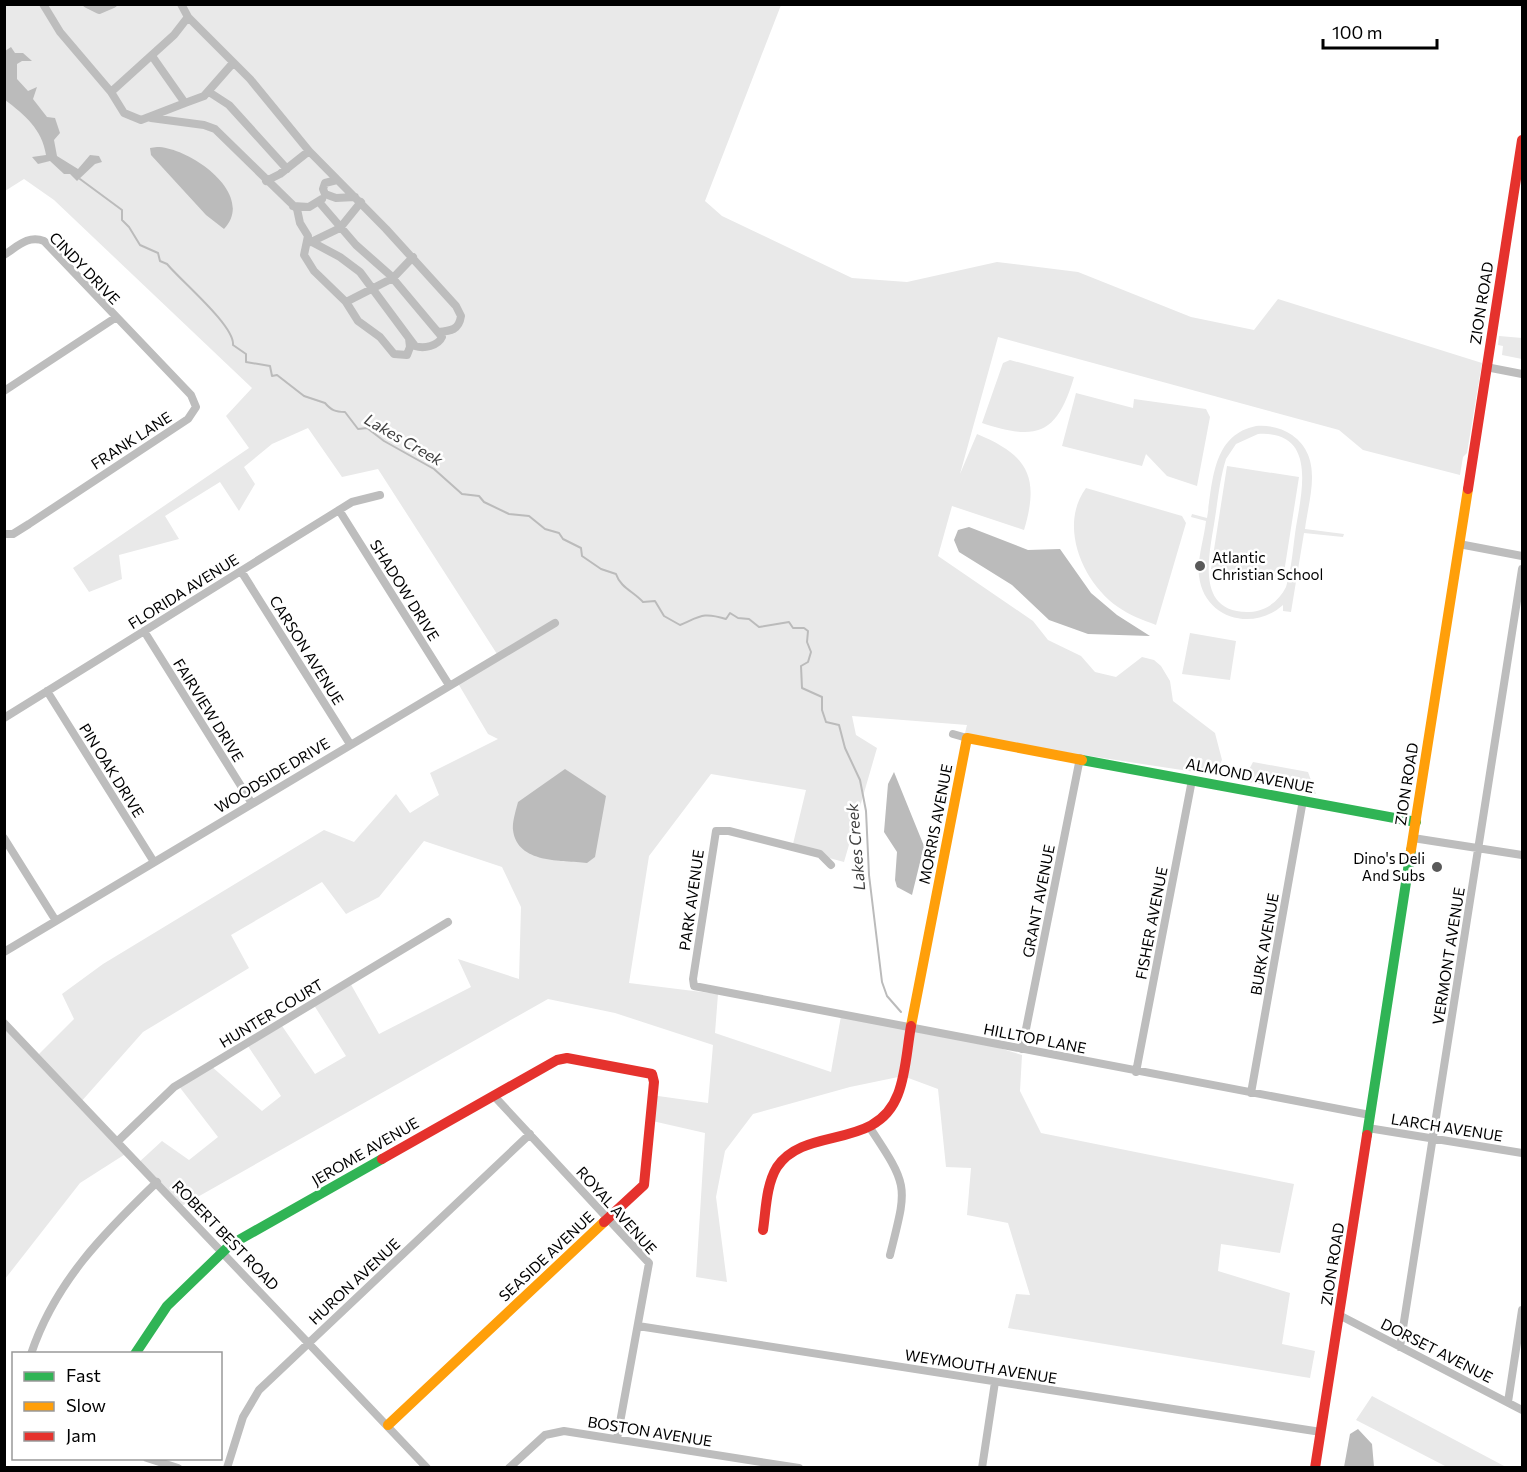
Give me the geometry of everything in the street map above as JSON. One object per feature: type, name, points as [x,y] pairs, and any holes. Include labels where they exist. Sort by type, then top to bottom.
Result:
[{"type":"street","points":[[42,4],[60,32],[111,92],[120,108],[129,116],[145,120],[209,92],[233,63]]},
{"type":"street","points":[[87,4],[99,10],[113,4]]},
{"type":"street","points":[[180,4],[188,17],[250,79],[309,151],[358,200],[395,242],[413,257],[460,312],[460,321],[456,328],[438,332]]},
{"type":"street","points":[[111,92],[180,30],[188,17]]},
{"type":"street","points":[[152,56],[185,103]]},
{"type":"street","points":[[209,92],[229,105],[287,169]]},
{"type":"street","points":[[151,118],[211,127],[293,206],[310,242],[355,268],[415,346],[422,348],[440,341],[442,337],[393,278],[340,228],[319,202]]},
{"type":"street","name":"ZION ROAD","points":[[1315,1467],[1522,140]]},
{"type":"street","points":[[266,181],[287,169],[309,151]]},
{"type":"street","points":[[325,194],[323,189],[325,183],[337,180]]},
{"type":"street","points":[[293,206],[309,207],[319,202],[325,194]]},
{"type":"street","points":[[325,194],[336,198],[358,200]]},
{"type":"street","points":[[358,200],[340,228],[310,242],[304,255],[306,261],[346,302],[358,321],[380,338],[396,356],[408,354],[409,338]]},
{"type":"street","name":"CINDY DRIVE","points":[[4,255],[28,239],[36,238],[44,241],[115,318]]},
{"type":"street","points":[[346,302],[393,278],[413,257]]},
{"type":"street","points":[[4,391],[115,318]]},
{"type":"street","name":"FRANK LANE","points":[[4,534],[13,534],[29,524],[188,419],[194,411],[195,402],[191,395],[115,318]]},
{"type":"street","points":[[1486,367],[1522,374]]},
{"type":"street","name":"FLORIDA AVENUE","points":[[4,718],[352,502],[381,495]]},
{"type":"street","name":"SHADOW DRIVE","points":[[339,510],[449,685]]},
{"type":"street","points":[[1459,544],[1522,556]]},
{"type":"street","name":"VERMONT AVENUE","points":[[1400,1347],[1522,569]]},
{"type":"street","name":"CARSON AVENUE","points":[[241,571],[350,744]]},
{"type":"street","name":"WOODSIDE DRIVE","points":[[4,952],[251,802],[555,623]]},
{"type":"street","name":"FAIRVIEW DRIVE","points":[[144,631],[251,802]]},
{"type":"street","name":"PIN OAK DRIVE","points":[[47,692],[154,862]]},
{"type":"street","points":[[953,734],[1080,759]]},
{"type":"street","name":"MORRIS AVENUE","points":[[870,1128],[888,1111],[898,1095],[967,738]]},
{"type":"street","name":"ALMOND AVENUE","points":[[1080,759],[1416,822]]},
{"type":"street","name":"GRANT AVENUE","points":[[1022,1049],[1080,759]]},
{"type":"street","name":"FISHER AVENUE","points":[[1136,1072],[1192,780]]},
{"type":"street","name":"BURK AVENUE","points":[[1251,1093],[1304,800]]},
{"type":"street","name":"PARK AVENUE","points":[[696,988],[693,979],[716,831],[729,831],[820,854],[831,865]]},
{"type":"street","points":[[4,838],[56,921]]},
{"type":"street","points":[[1413,838],[1522,855]]},
{"type":"street","name":"HUNTER COURT","points":[[118,1141],[174,1087],[448,922]]},
{"type":"street","name":"HILLTOP LANE","points":[[696,988],[1370,1115]]},
{"type":"street","name":"ROBERT BEST ROAD","points":[[4,1023],[427,1467]]},
{"type":"street","name":"JEROME AVENUE","points":[[136,1352],[167,1306],[223,1252],[563,1058],[652,1074]]},
{"type":"street","name":"SEASIDE AVENUE","points":[[388,1425],[642,1187],[646,1179],[654,1082],[652,1074]]},
{"type":"street","name":"ROYAL AVENUE","points":[[494,1096],[649,1263],[617,1439]]},
{"type":"street","points":[[764,1230],[774,1177],[786,1157],[803,1147],[852,1136],[870,1128],[902,1183],[903,1200],[890,1255]]},
{"type":"street","name":"LARCH AVENUE","points":[[1368,1128],[1522,1153]]},
{"type":"street","name":"HURON AVENUE","points":[[227,1467],[243,1417],[254,1395],[530,1134]]},
{"type":"street","points":[[31,1352],[47,1314],[75,1268],[99,1238],[157,1182]]},
{"type":"street","points":[[1508,1402],[1522,1310]]},
{"type":"street","name":"DORSET AVENUE","points":[[1339,1315],[1522,1410]]},
{"type":"street","name":"WEYMOUTH AVENUE","points":[[638,1326],[1321,1432]]},
{"type":"street","points":[[982,1467],[995,1382]]},
{"type":"street","name":"BOSTON AVENUE","points":[[509,1467],[545,1435],[567,1432],[778,1466],[799,1467]]},
{"type":"street","points":[[154,1460],[178,1467]]},
{"type":"shaded area","points":[[5,5],[781,5],[705,201],[722,216],[852,278],[907,282],[997,262],[1078,272],[1191,317],[1254,330],[1278,299],[1482,363],[1467,453],[1463,457],[1460,475],[1363,450],[1339,430],[998,337],[960,474],[977,434],[994,442],[1008,450],[1026,470],[1031,496],[1029,512],[1024,530],[952,506],[938,556],[1033,621],[1048,640],[1081,656],[1095,672],[1116,677],[1142,657],[1154,660],[1161,666],[1170,681],[1173,701],[1215,733],[1222,760],[1215,775],[964,737],[967,725],[852,716],[856,735],[877,748],[844,862],[792,848],[806,790],[711,774],[649,856],[629,983],[718,994],[715,1033],[831,1072],[841,1016],[983,1043],[1022,1055],[1020,1091],[1041,1133],[1294,1184],[1280,1253],[1221,1244],[1218,1271],[1290,1293],[1282,1344],[1315,1351],[1310,1378],[1008,1328],[1016,1294],[1030,1295],[1008,1223],[967,1215],[971,1168],[946,1167],[938,1089],[903,1076],[850,1087],[753,1114],[725,1151],[716,1197],[727,1282],[696,1277],[705,1133],[648,1120],[651,1095],[708,1103],[713,1045],[615,1013],[548,999],[178,1208],[137,1164],[162,1141],[189,1160],[218,1137],[178,1085],[210,1065],[262,1111],[281,1096],[246,1043],[280,1023],[315,1074],[346,1056],[312,1002],[349,981],[379,1034],[471,987],[458,959],[519,979],[521,907],[502,867],[424,841],[379,897],[346,914],[322,882],[231,935],[249,968],[143,1032],[80,1103],[127,1153],[80,1183],[5,1279],[5,1029],[34,1059],[74,1019],[62,994],[103,964],[324,830],[354,842],[396,794],[410,813],[439,795],[430,773],[498,739],[488,734],[456,680],[497,654],[378,469],[342,477],[308,428],[272,444],[244,467],[255,484],[239,511],[220,482],[165,516],[179,539],[119,555],[122,579],[89,592],[73,568],[249,448],[226,416],[252,388],[54,200],[24,179],[5,191]]},
{"type":"shaded area","points":[[11,47],[15,53],[23,53],[32,61],[22,61],[17,64],[17,79],[28,91],[37,87],[33,99],[47,117],[55,118],[60,133],[54,140],[57,156],[78,169],[90,155],[99,156],[102,162],[95,164],[77,181],[70,174],[64,174],[50,161],[38,164],[32,157],[46,155],[41,138],[32,123],[5,100],[5,51]]},
{"type":"shaded area","points":[[157,147],[186,155],[215,175],[226,188],[232,201],[232,215],[224,229],[206,215],[151,155],[150,148]]},
{"type":"shaded area","points":[[1499,336],[1522,338],[1522,359],[1502,355],[1503,346],[1498,345]]},
{"type":"shaded area","points":[[1010,360],[1074,377],[1060,411],[1052,422],[1042,428],[1031,432],[1017,432],[982,423],[1003,363]]},
{"type":"shaded area","points":[[1076,393],[1133,408],[1134,399],[1206,409],[1210,417],[1197,486],[1167,476],[1146,454],[1142,466],[1062,446]]},
{"type":"shaded area","points":[[1256,426],[1266,426],[1284,430],[1302,444],[1308,455],[1312,479],[1305,529],[1344,534],[1343,537],[1304,533],[1291,612],[1283,611],[1283,605],[1258,618],[1245,619],[1232,617],[1220,611],[1203,591],[1199,569],[1206,521],[1191,517],[1192,514],[1207,518],[1217,462],[1231,439],[1242,431]],"holes":[[[1258,434],[1277,435],[1290,442],[1298,452],[1301,466],[1301,497],[1288,580],[1280,597],[1267,607],[1250,612],[1232,610],[1220,603],[1213,592],[1209,578],[1210,547],[1224,466],[1236,444]]]},
{"type":"shaded area","points":[[1227,466],[1299,477],[1283,579],[1211,569]]},
{"type":"shaded area","points":[[1086,488],[1182,516],[1186,523],[1156,625],[1131,615],[1105,597],[1085,569],[1078,553],[1074,519],[1078,503]]},
{"type":"shaded area","points":[[969,527],[1028,550],[1060,549],[1091,593],[1117,615],[1150,636],[1088,634],[1049,620],[1012,585],[959,552],[954,540],[958,530]]},
{"type":"shaded area","points":[[1190,633],[1236,641],[1230,680],[1182,674]]},
{"type":"shaded area","points":[[1253,762],[1308,772],[1316,794],[1243,781]]},
{"type":"shaded area","points":[[565,769],[606,796],[595,857],[587,863],[532,855],[516,841],[513,830],[518,802]]},
{"type":"shaded area","points":[[894,772],[924,846],[912,895],[897,887],[895,880],[897,852],[884,832],[888,784]]},
{"type":"shaded area","points":[[1372,1396],[1506,1467],[1447,1467],[1356,1420]]},
{"type":"shaded area","points":[[1358,1429],[1372,1444],[1374,1467],[1344,1467],[1350,1434]]},
{"type":"waterway","name":"Lakes Creek","points":[[80,179],[122,210],[122,220],[140,245],[158,253],[160,261],[167,264],[217,316],[231,337],[233,345],[246,354],[246,362],[270,366],[272,376],[277,375],[304,396],[325,403],[338,412],[345,412],[358,429],[367,428],[384,441],[434,469],[462,494],[479,496],[484,502],[509,514],[529,516],[545,529],[559,533],[563,539],[581,548],[582,556],[601,569],[616,574],[624,586],[643,602],[655,601],[664,616],[680,625],[702,616],[726,619],[730,613],[738,618],[749,619],[759,627],[789,622],[793,628],[804,628],[808,631],[807,642],[811,652],[808,662],[801,666],[802,688],[822,697],[822,710],[826,722],[839,725],[845,748],[860,780],[866,811],[869,875],[882,982],[887,996],[901,1012]]},
{"type":"traffic: fast","points":[[1082,760],[1416,822]]},
{"type":"traffic: fast","points":[[1367,1135],[1411,850]]},
{"type":"traffic: fast","points":[[136,1352],[167,1306],[230,1245],[382,1159]]},
{"type":"traffic: slow","points":[[1411,850],[1468,489]]},
{"type":"traffic: slow","points":[[911,1026],[967,738],[1082,760]]},
{"type":"traffic: slow","points":[[388,1425],[604,1222]]},
{"type":"traffic: jam","points":[[1468,489],[1522,140]]},
{"type":"traffic: jam","points":[[763,1230],[773,1174],[789,1154],[822,1140],[858,1131],[874,1124],[888,1112],[901,1086],[911,1026]]},
{"type":"traffic: jam","points":[[382,1159],[557,1060],[567,1058],[652,1074],[654,1082],[644,1185],[604,1222]]},
{"type":"traffic: jam","points":[[1315,1468],[1367,1135]]},
{"type":"place","name":"Atlantic Christian School","points":[[1200,566]]},
{"type":"place","name":"Dino's Deli And Subs","points":[[1437,867]]}]
